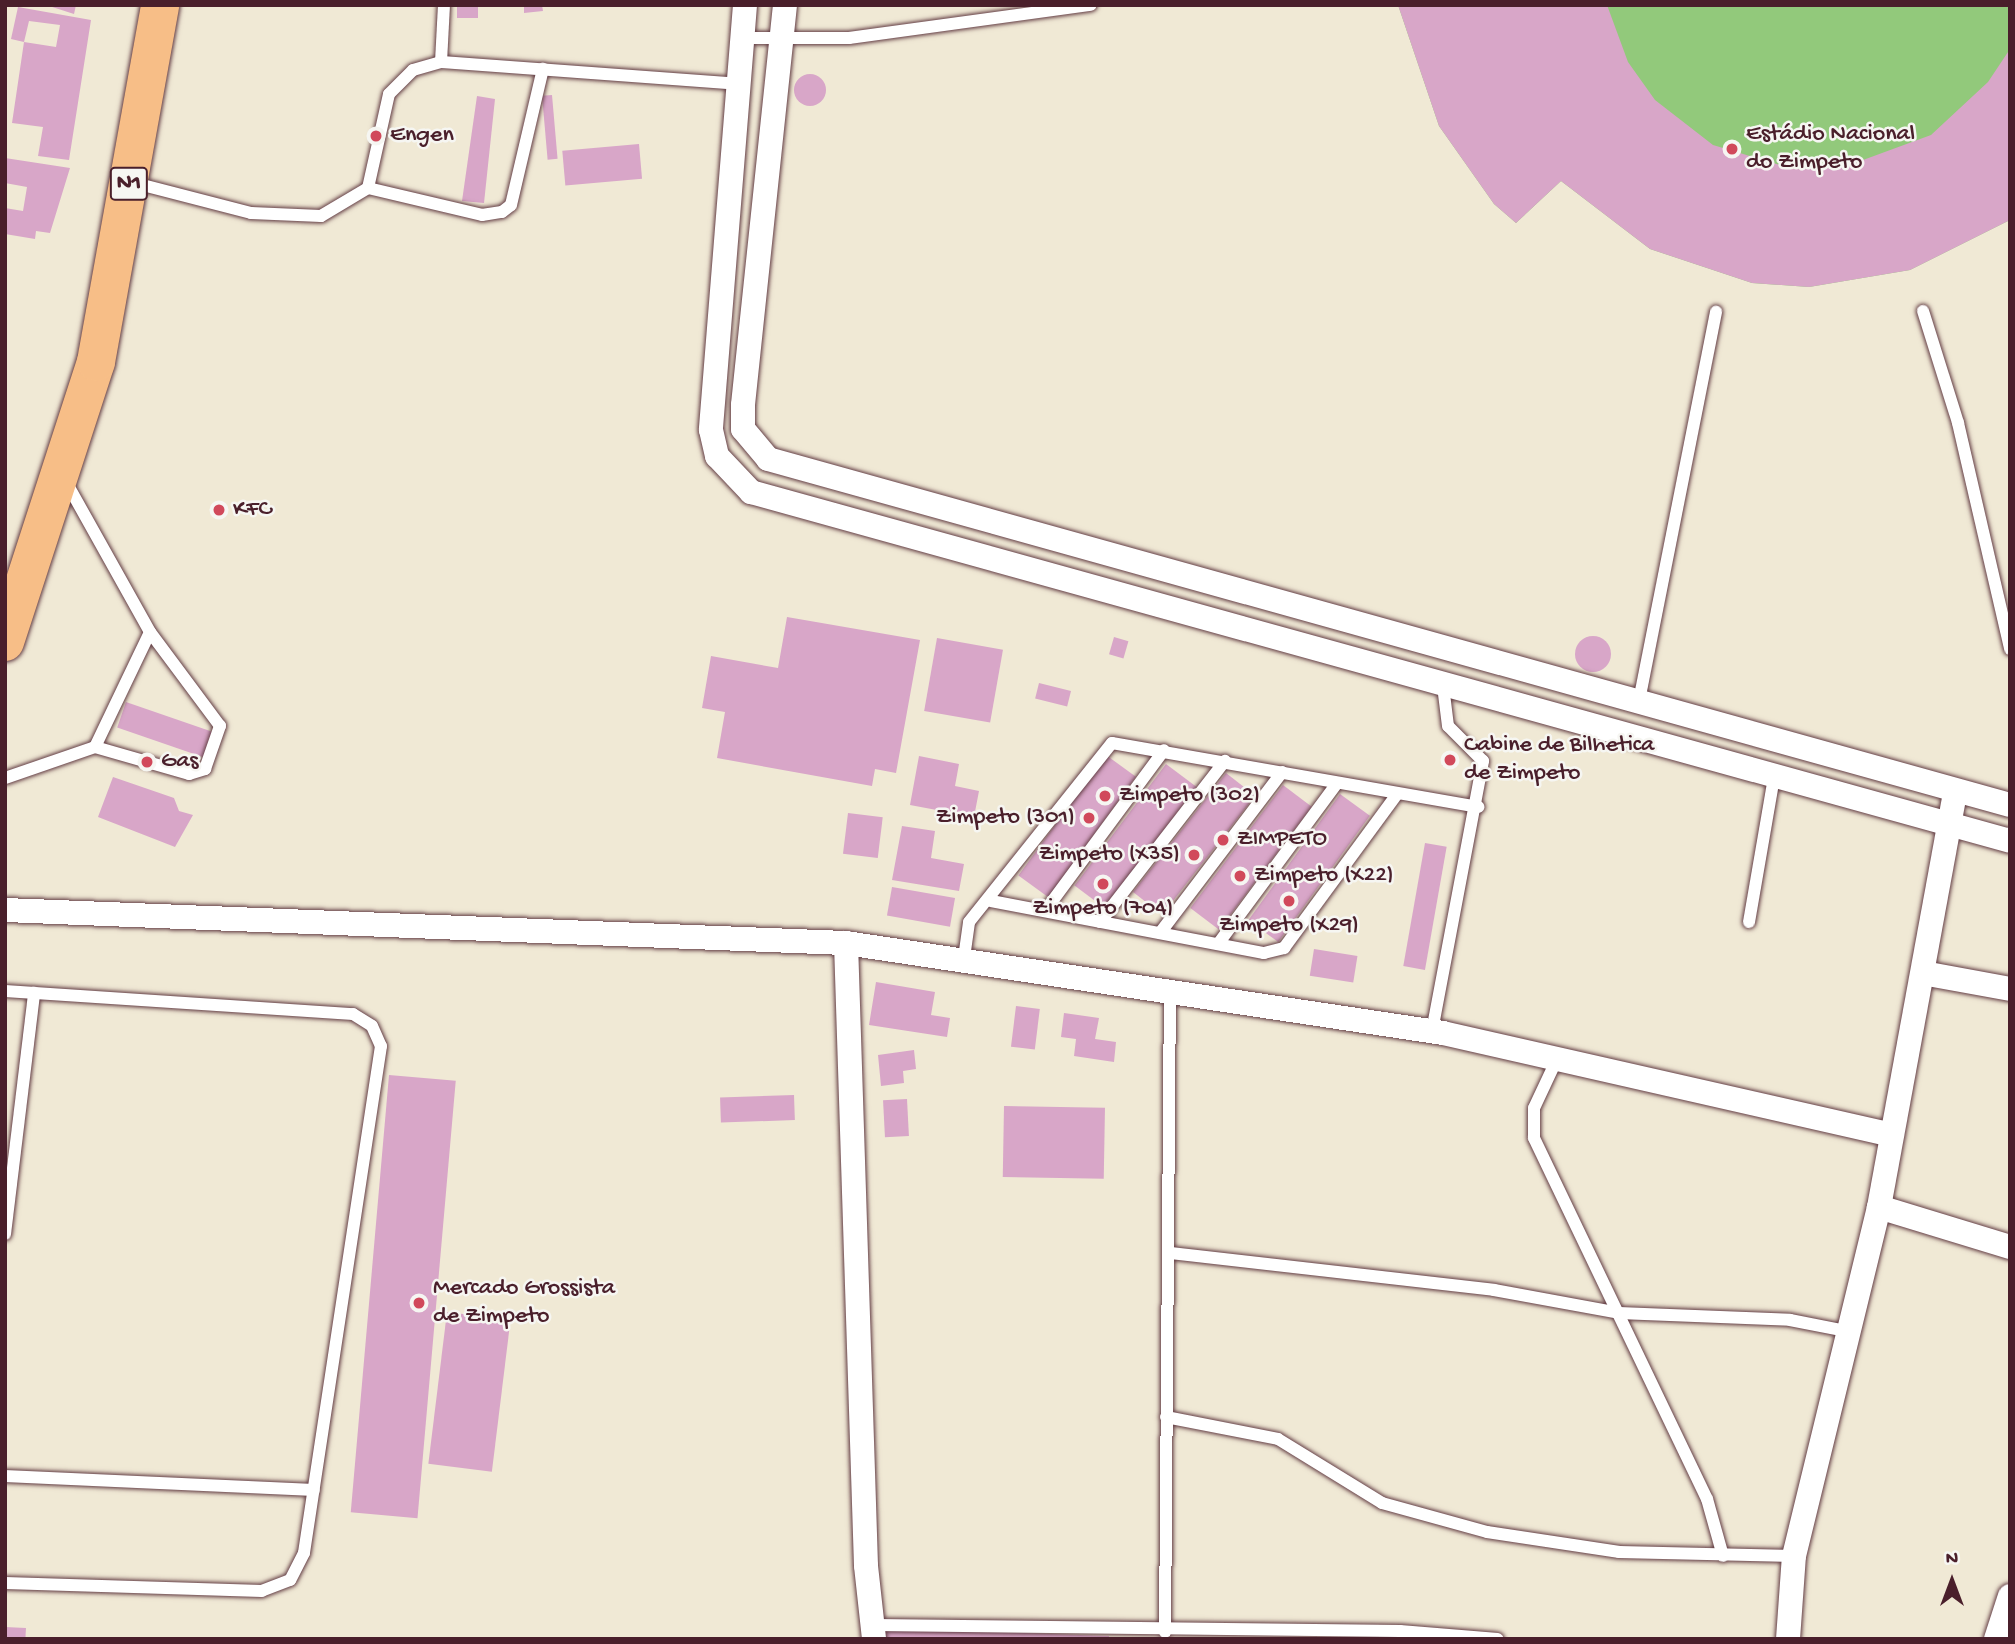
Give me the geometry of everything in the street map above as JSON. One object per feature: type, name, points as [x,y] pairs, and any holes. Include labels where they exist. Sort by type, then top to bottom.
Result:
[{"type":"highway","name":"N1","points":[[5,642],[61,474],[78,405],[96,362],[160,5]]},
{"type":"street","points":[[745,5],[711,430],[732,478],[777,502],[1947,826],[2010,841]]},
{"type":"street","points":[[785,5],[743,405],[743,429],[768,459],[1638,706],[2010,805]]},
{"type":"street","points":[[1788,1639],[1794,1556],[1852,1332],[1879,1207],[1955,791]]},
{"type":"street","points":[[5,910],[846,943],[1170,988],[1432,1031],[1892,1135]]},
{"type":"street","points":[[846,943],[866,1566],[875,1632]]},
{"type":"street","points":[[1923,973],[2010,989]]},
{"type":"street","points":[[1879,1207],[2010,1247]]},
{"type":"street","points":[[1996,1639],[2010,1596]]},
{"type":"lane","points":[[441,62],[444,5]]},
{"type":"lane","points":[[743,38],[782,41],[849,38],[1091,5]]},
{"type":"lane","points":[[368,188],[388,94],[413,70],[441,62],[738,84]]},
{"type":"lane","points":[[129,181],[251,213],[321,216],[368,188],[482,215],[502,212],[511,205],[543,69]]},
{"type":"lane","points":[[1923,310],[1958,423],[2010,649]]},
{"type":"lane","points":[[1638,706],[1716,312]]},
{"type":"lane","points":[[5,778],[95,747],[189,774],[205,769],[220,726],[150,632],[61,474]]},
{"type":"lane","points":[[95,747],[150,632]]},
{"type":"lane","points":[[1432,1031],[1478,807],[1483,761],[1448,726],[1443,685]]},
{"type":"lane","points":[[964,958],[969,922],[991,901],[1102,749],[1125,742],[1478,807]]},
{"type":"lane","points":[[1045,911],[1164,750]]},
{"type":"lane","points":[[1100,922],[1225,761]]},
{"type":"lane","points":[[1160,933],[1282,772]]},
{"type":"lane","points":[[1749,922],[1774,778]]},
{"type":"lane","points":[[1219,944],[1337,783]]},
{"type":"lane","points":[[991,901],[1264,953],[1284,948],[1397,794]]},
{"type":"lane","points":[[1165,1632],[1170,988]]},
{"type":"lane","points":[[5,991],[353,1014],[372,1026],[381,1046],[304,1553],[289,1580],[262,1591],[5,1583]]},
{"type":"lane","points":[[5,1234],[34,993]]},
{"type":"lane","points":[[1556,1059],[1531,1127],[1707,1499],[1723,1556]]},
{"type":"lane","points":[[1170,1253],[1412,1279],[1619,1312],[1790,1320],[1852,1332]]},
{"type":"lane","points":[[1166,1417],[1278,1439],[1382,1503],[1487,1532],[1619,1552],[1794,1556]]},
{"type":"lane","points":[[5,1476],[314,1490]]},
{"type":"lane","points":[[875,1632],[1400,1631],[1498,1639]]},
{"type":"green space","name":"Estádio Nacional do Zimpeto","points":[[1398,5],[2010,5],[2010,220],[1910,270],[1809,287],[1752,283],[1650,249],[1561,181],[1516,223],[1494,204],[1439,126]]},
{"type":"building","points":[[46,5],[76,5],[74,14]]},
{"type":"building","points":[[457,5],[478,5],[478,18],[457,18]]},
{"type":"building","points":[[524,5],[542,5],[543,11],[524,13]]},
{"type":"building","name":"Estádio Nacional do Zimpeto","points":[[1398,5],[1607,5],[1628,62],[1655,100],[1713,145],[1793,169],[1844,167],[1931,135],[1988,82],[2010,49],[2010,220],[1910,270],[1809,287],[1752,283],[1650,249],[1561,181],[1516,223],[1494,204],[1439,126]]},
{"type":"building","points":[[18,7],[91,20],[69,160],[38,156],[43,127],[12,123],[24,42],[11,39]],"holes":[[[29,21],[60,25],[56,47],[24,42]]]},
{"type":"building","points":[[810,74],[822,78],[826,90],[822,102],[810,106],[798,102],[794,90],[798,78]]},
{"type":"building","points":[[552,95],[558,159],[548,160],[542,96]]},
{"type":"building","points":[[477,96],[495,99],[484,203],[462,201]]},
{"type":"building","points":[[639,144],[642,179],[565,186],[562,151]]},
{"type":"building","points":[[5,158],[70,168],[50,233],[36,231],[35,239],[5,234],[5,208],[23,211],[27,187],[5,183]]},
{"type":"building","points":[[787,617],[920,640],[896,773],[875,769],[872,786],[717,758],[725,712],[702,708],[711,656],[778,668]]},
{"type":"building","points":[[1593,636],[1606,641],[1611,654],[1606,667],[1593,672],[1580,667],[1575,654],[1580,641]]},
{"type":"building","points":[[1114,637],[1128,641],[1123,658],[1109,654]]},
{"type":"building","points":[[937,638],[1003,650],[990,723],[924,711]]},
{"type":"building","points":[[1039,683],[1071,691],[1067,707],[1035,699]]},
{"type":"building","points":[[126,702],[213,732],[204,757],[117,728]]},
{"type":"building","points":[[1445,753],[1457,756],[1453,769],[1442,766]]},
{"type":"building","points":[[1106,755],[1136,777],[1048,897],[1018,876]]},
{"type":"building","points":[[919,756],[959,764],[955,786],[979,791],[974,817],[910,805]]},
{"type":"building","points":[[1166,764],[1196,787],[1105,908],[1075,885]]},
{"type":"building","points":[[1226,773],[1255,796],[1162,915],[1133,892]]},
{"type":"building","points":[[113,777],[174,798],[179,811],[193,815],[175,847],[98,817]]},
{"type":"building","points":[[1283,785],[1312,807],[1219,930],[1190,908]]},
{"type":"building","points":[[1340,794],[1370,816],[1278,942],[1248,920]]},
{"type":"building","points":[[848,813],[883,817],[878,858],[843,854]]},
{"type":"building","points":[[902,826],[935,831],[931,858],[964,864],[959,891],[892,880]]},
{"type":"building","points":[[1425,843],[1447,847],[1425,970],[1403,966]]},
{"type":"building","points":[[892,887],[955,898],[950,927],[887,916]]},
{"type":"building","points":[[1314,949],[1357,956],[1353,983],[1310,976]]},
{"type":"building","points":[[876,982],[935,992],[931,1015],[950,1018],[947,1037],[869,1025]]},
{"type":"building","points":[[1016,1006],[1040,1009],[1035,1050],[1011,1047]]},
{"type":"building","points":[[1064,1013],[1099,1018],[1095,1039],[1116,1042],[1114,1062],[1074,1056],[1076,1039],[1061,1037]]},
{"type":"building","points":[[914,1050],[916,1069],[903,1071],[904,1083],[881,1086],[878,1055]]},
{"type":"building","points":[[389,1075],[456,1081],[417,1518],[351,1512]]},
{"type":"building","points":[[794,1095],[795,1120],[721,1123],[720,1098]]},
{"type":"building","points":[[907,1099],[909,1136],[885,1137],[883,1100]]},
{"type":"building","points":[[1004,1106],[1105,1108],[1104,1179],[1003,1177]]},
{"type":"building","points":[[447,1312],[511,1320],[492,1472],[428,1464]]},
{"type":"building","points":[[5,1627],[26,1628],[25,1639],[5,1639]]},
{"type":"building","points":[[882,1628],[1109,1636],[1109,1639],[882,1639]]},
{"type":"place","name":"Engen","points":[[376,136]]},
{"type":"place","name":"Estádio Nacional do Zimpeto","points":[[1732,149]]},
{"type":"place","name":"KFC","points":[[219,510]]},
{"type":"place","name":"Cabine de Bilhetica de Zimpeto","points":[[1450,760]]},
{"type":"place","name":"Gas","points":[[147,762]]},
{"type":"place","name":"Zimpeto (302)","points":[[1105,796]]},
{"type":"place","name":"Zimpeto (301)","points":[[1089,818]]},
{"type":"place","name":"ZIMPETO","points":[[1223,840]]},
{"type":"place","name":"Zimpeto (X35)","points":[[1194,855]]},
{"type":"place","name":"Zimpeto (X22)","points":[[1240,876]]},
{"type":"place","name":"Zimpeto (704)","points":[[1103,884]]},
{"type":"place","name":"Zimpeto (X29)","points":[[1289,901]]},
{"type":"place","name":"Mercado Grossista de Zimpeto","points":[[419,1303]]}]
